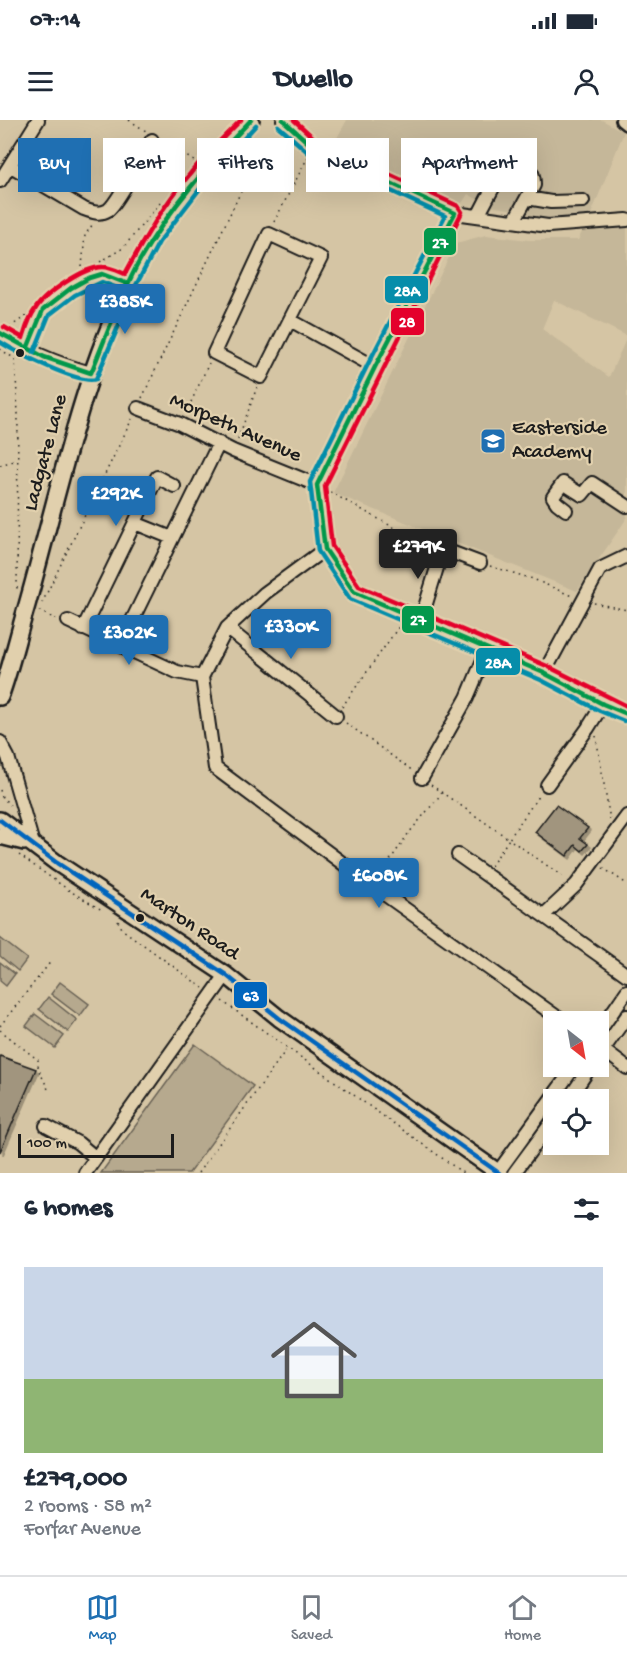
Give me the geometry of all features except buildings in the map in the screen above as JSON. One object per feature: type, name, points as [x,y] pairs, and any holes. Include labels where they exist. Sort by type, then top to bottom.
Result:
[{"type":"main road","name":"Ladgate Lane","points":[[234,138],[251,120]]},
{"type":"main road","name":"Ladgate Lane","points":[[0,697],[92,372],[128,284],[160,228],[197,179]]},
{"type":"main road","name":"Marton Road","points":[[0,820],[226,975],[279,1018],[499,1173]]},
{"type":"main road","points":[[0,836],[33,844]]},
{"type":"street","points":[[0,181],[38,120]]},
{"type":"street","points":[[283,120],[306,141]]},
{"type":"street","points":[[622,120],[627,124]]},
{"type":"street","points":[[478,216],[509,164],[515,161],[530,169],[534,185],[514,221]]},
{"type":"street","points":[[11,166],[93,212],[102,212],[113,205],[121,192]]},
{"type":"street","points":[[389,182],[455,213],[548,225],[627,220]]},
{"type":"street","points":[[527,198],[550,202],[583,201]]},
{"type":"street","points":[[455,213],[317,485],[325,549],[354,592],[544,673],[627,714]]},
{"type":"street","points":[[269,234],[321,258],[290,320],[261,377],[214,353],[269,234]]},
{"type":"street","points":[[27,349],[36,322],[44,309],[80,283],[104,274],[128,284]]},
{"type":"street","points":[[290,320],[375,367]]},
{"type":"street","points":[[0,334],[59,364],[92,372]]},
{"type":"street","name":"Morpeth Avenue","points":[[138,408],[180,424],[233,451],[317,485]]},
{"type":"street","points":[[120,645],[219,443]]},
{"type":"street","points":[[83,629],[157,477],[174,486]]},
{"type":"street","points":[[566,510],[553,497],[563,483],[582,495],[592,483],[627,506]]},
{"type":"street","points":[[135,523],[172,538]]},
{"type":"street","points":[[411,537],[480,563]]},
{"type":"street","points":[[421,620],[443,548]]},
{"type":"street","points":[[325,549],[265,593],[227,628],[202,677],[215,768],[373,886],[549,1011]]},
{"type":"street","points":[[544,673],[600,569],[627,556]]},
{"type":"street","points":[[68,621],[177,672],[202,677]]},
{"type":"street","points":[[227,628],[336,716]]},
{"type":"street","points":[[422,778],[467,698],[488,648]]},
{"type":"street","points":[[547,785],[603,704]]},
{"type":"street","points":[[0,742],[8,758],[33,844]]},
{"type":"street","points":[[544,915],[576,885],[627,816]]},
{"type":"street","points":[[458,855],[627,975]]},
{"type":"street","points":[[85,1173],[226,975]]},
{"type":"street","points":[[609,1017],[627,992]]},
{"type":"street","points":[[609,1039],[627,1016]]},
{"type":"street","points":[[609,1057],[627,1068]]},
{"type":"street","points":[[499,1173],[567,1077]]},
{"type":"street","points":[[46,1126],[78,1143],[96,1158]]},
{"type":"street","points":[[514,1173],[543,1134]]},
{"type":"path","points":[[129,120],[153,138]]},
{"type":"path","points":[[68,621],[65,624],[38,610],[138,408],[256,160],[288,138],[293,129]]},
{"type":"path","points":[[269,234],[306,161]]},
{"type":"path","points":[[98,264],[123,248],[160,204]]},
{"type":"path","points":[[80,283],[85,235],[102,212]]},
{"type":"path","points":[[0,334],[28,314]]},
{"type":"path","points":[[0,349],[15,359],[18,460],[17,590],[27,604]]},
{"type":"path","points":[[180,424],[214,353]]},
{"type":"path","points":[[233,451],[261,377]]},
{"type":"path","points":[[0,465],[18,460]]},
{"type":"path","points":[[317,485],[411,537]]},
{"type":"path","points":[[480,563],[533,579],[583,600],[627,610]]},
{"type":"path","points":[[408,614],[336,716],[576,885]]},
{"type":"path","points":[[588,728],[596,736],[613,835]]},
{"type":"path","points":[[485,874],[547,785]]},
{"type":"path","points":[[373,886],[408,834],[442,792]]},
{"type":"path","points":[[14,852],[70,891],[104,910]]},
{"type":"path","points":[[594,862],[627,884]]},
{"type":"path","points":[[118,919],[123,930],[463,1173]]},
{"type":"path","points":[[0,1026],[52,960]]},
{"type":"path","points":[[0,1030],[38,1060],[38,1068],[48,1089]]},
{"type":"path","points":[[198,1173],[287,1049]]},
{"type":"shaded area","points":[[347,120],[602,120],[624,132],[590,217],[521,219],[522,216],[509,209],[489,206],[468,194],[460,206],[431,192],[537,192],[537,138],[401,138],[401,178],[389,172],[389,138],[337,138]]},
{"type":"shaded area","name":"Easterside Academy","points":[[627,226],[627,336],[554,300],[542,329],[609,377],[627,337],[627,518],[577,591],[333,493],[456,243],[486,235],[529,240],[578,240],[583,230]]},
{"type":"shaded area","points":[[0,938],[27,959],[18,971],[0,956]]},
{"type":"shaded area","points":[[0,962],[15,974],[6,986],[0,981]]},
{"type":"shaded area","points":[[60,982],[89,1004],[80,1016],[51,994]]},
{"type":"shaded area","points":[[48,997],[77,1020],[68,1032],[39,1009]]},
{"type":"shaded area","points":[[35,1014],[64,1036],[55,1048],[26,1026]]},
{"type":"shaded area","points":[[195,1044],[253,1086],[189,1173],[101,1173]]},
{"type":"transit line","name":"28","points":[[4,327],[23,338],[31,315],[41,302],[66,282],[86,271],[106,267],[125,274],[147,235],[181,185],[241,120]]},
{"type":"transit line","name":"27","points":[[0,333],[44,357],[91,373],[126,288],[140,260],[164,222],[191,186],[251,120]]},
{"type":"transit line","name":"27","points":[[283,120],[313,147],[455,213],[317,485],[325,549],[354,592],[544,673],[627,714]]},
{"type":"transit line","name":"28","points":[[294,120],[317,141],[458,206],[462,212],[325,486],[332,546],[359,586],[547,666],[627,706]]},
{"type":"transit line","name":"28A","points":[[0,342],[62,373],[88,380],[96,379],[135,287],[159,242],[205,182],[256,125]]},
{"type":"transit line","name":"28A","points":[[278,126],[309,153],[445,216],[310,482],[318,551],[350,599],[541,680],[624,721]]},
{"type":"transit line","name":"27","points":[[27,349],[43,310],[71,288],[102,274],[128,284]]},
{"type":"transit line","name":"28A","points":[[34,352],[49,315],[75,295],[102,282],[125,291]]},
{"type":"transit line","name":"63","points":[[0,820],[57,863],[226,975],[279,1018],[499,1173]]},
{"type":"place","name":"Easterside Academy","points":[[493,441]]}]
